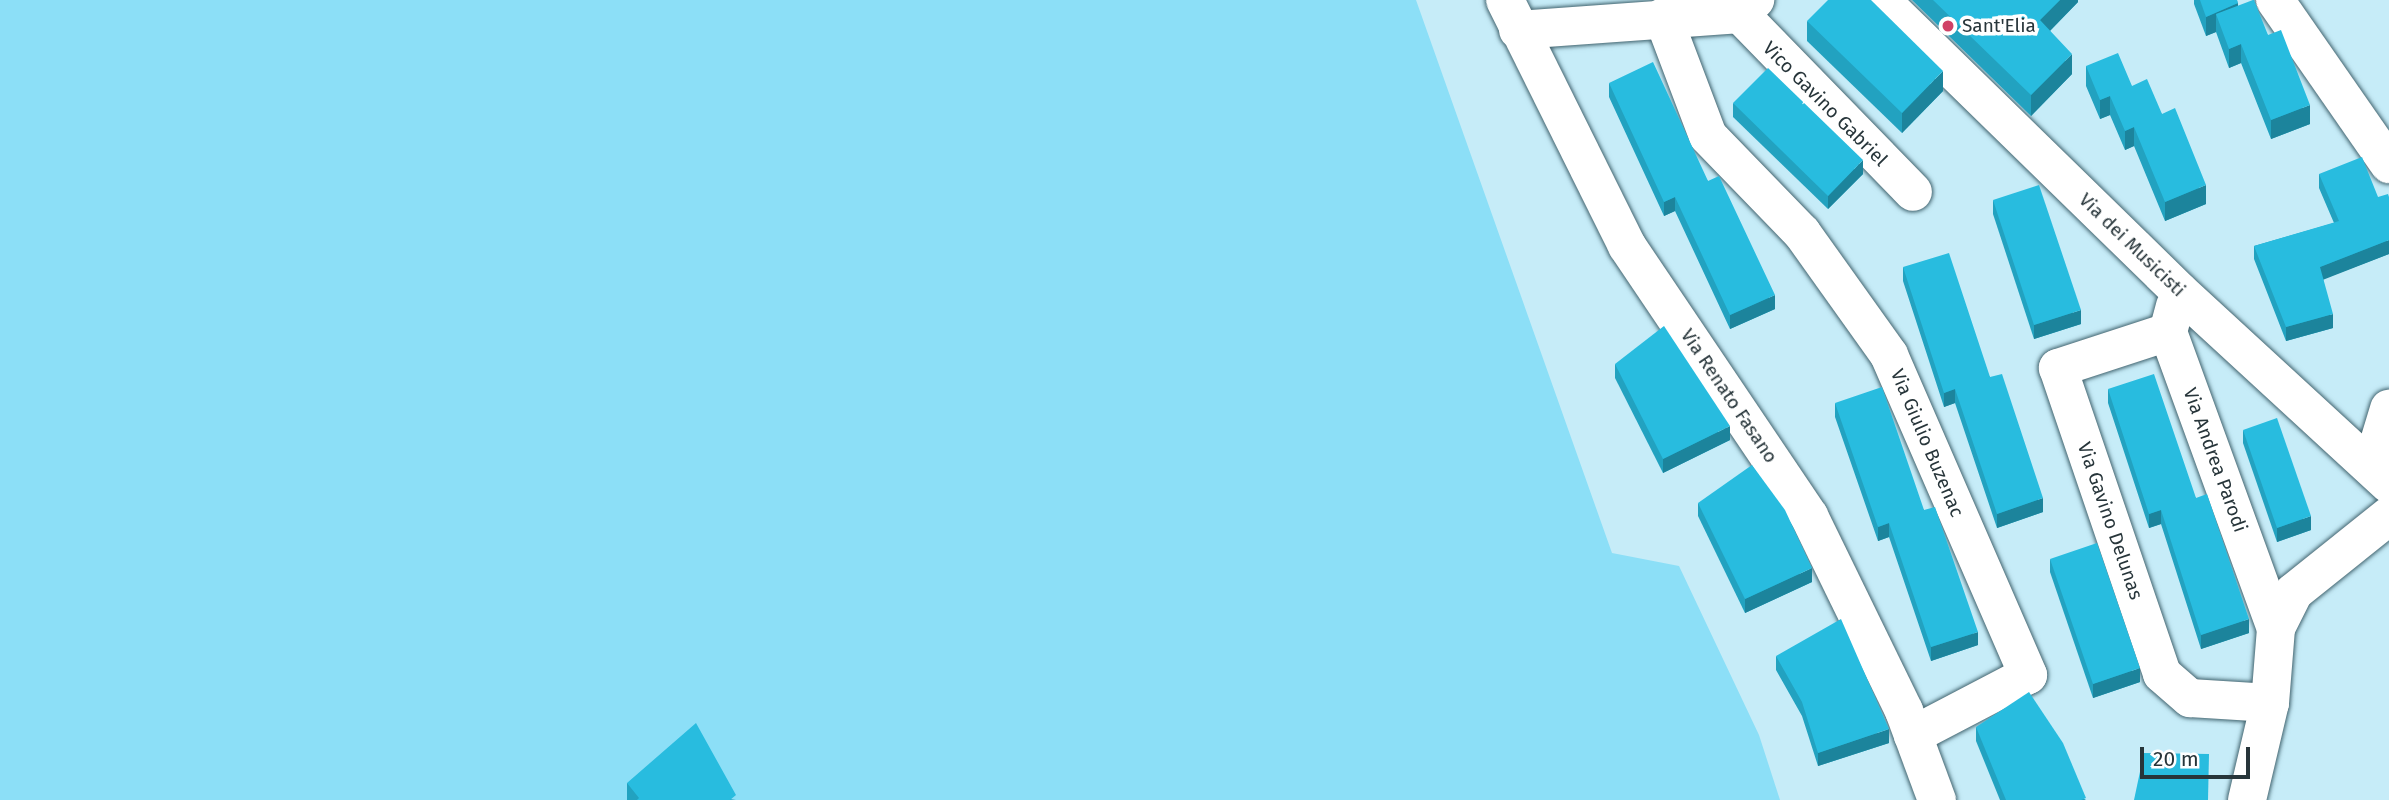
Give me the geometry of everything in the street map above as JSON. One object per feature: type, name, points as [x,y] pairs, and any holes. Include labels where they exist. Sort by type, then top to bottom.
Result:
[{"type":"street","name":"Via dei Musicisti","points":[[1881,0],[2179,291],[2380,474]]},
{"type":"street","points":[[2275,0],[2389,164]]},
{"type":"street","points":[[1512,15],[1663,17],[1747,7]]},
{"type":"street","name":"Vico Gavino Gabriel","points":[[1747,7],[1913,192]]},
{"type":"street","name":"Via Renato Fasano","points":[[1512,15],[1627,246],[1809,516],[1913,735],[1937,800]]},
{"type":"street","name":"Via Giulio Buzenac","points":[[1663,17],[1708,136],[1802,233],[1889,355],[2028,675],[1913,735]]},
{"type":"street","points":[[2168,331],[2179,291]]},
{"type":"street","name":"Via Andrea Parodi","points":[[2168,331],[2276,628]]},
{"type":"street","name":"Via Gavino Delunas","points":[[2168,331],[2058,368],[2162,674],[2190,698],[2270,703]]},
{"type":"street","points":[[2380,474],[2389,409]]},
{"type":"street","points":[[2247,800],[2270,703],[2276,628],[2294,592],[2389,516]]},
{"type":"shaded area","points":[[0,0],[1416,0],[1612,553],[1679,566],[1759,735],[1780,800],[0,800]]},
{"type":"building","points":[[1828,0],[1871,0],[1943,71],[1902,113],[1807,21]]},
{"type":"building","points":[[1933,0],[2060,0],[2040,20],[2072,54],[2031,95]]},
{"type":"building","points":[[2200,0],[2237,0],[2238,3],[2206,17]]},
{"type":"building","points":[[2254,0],[2268,35],[2281,30],[2310,105],[2271,120],[2241,44],[2229,49],[2216,14]]},
{"type":"building","points":[[2118,53],[2132,86],[2147,79],[2162,114],[2175,108],[2206,185],[2165,202],[2134,127],[2125,131],[2110,96],[2100,100],[2086,66]]},
{"type":"building","points":[[1653,62],[1708,181],[1719,176],[1775,295],[1730,315],[1675,197],[1664,202],[1609,83]]},
{"type":"building","points":[[1768,68],[1863,160],[1828,196],[1733,103]]},
{"type":"building","points":[[2362,157],[2378,197],[2388,194],[2389,197],[2389,240],[2320,267],[2333,314],[2286,327],[2254,246],[2339,221],[2319,174]]},
{"type":"building","points":[[2039,185],[2081,310],[2034,325],[1993,200]]},
{"type":"building","points":[[1949,253],[1990,377],[2002,374],[2043,498],[1997,514],[1955,389],[1944,393],[1903,267]]},
{"type":"building","points":[[1664,326],[1730,426],[1663,459],[1615,364]]},
{"type":"building","points":[[2154,374],[2196,498],[2207,494],[2249,619],[2201,635],[2161,510],[2149,514],[2108,389]]},
{"type":"building","points":[[1882,387],[1924,510],[1935,507],[1978,632],[1931,647],[1889,523],[1878,527],[1835,403]]},
{"type":"building","points":[[2277,418],[2311,516],[2277,528],[2243,430]]},
{"type":"building","points":[[1752,465],[1785,510],[1812,568],[1745,599],[1698,503]]},
{"type":"building","points":[[2097,543],[2140,668],[2093,684],[2050,559]]},
{"type":"building","points":[[1841,619],[1889,729],[1818,753],[1802,702],[1776,656]]},
{"type":"building","points":[[2029,692],[2063,743],[2086,798],[2006,800],[1976,727]]},
{"type":"building","points":[[696,723],[736,795],[730,800],[637,800],[639,798],[627,783]]},
{"type":"building","points":[[2144,753],[2209,754],[2208,800],[2134,800]]},
{"type":"place","name":"Sant'Elia","points":[[1948,26]]}]
